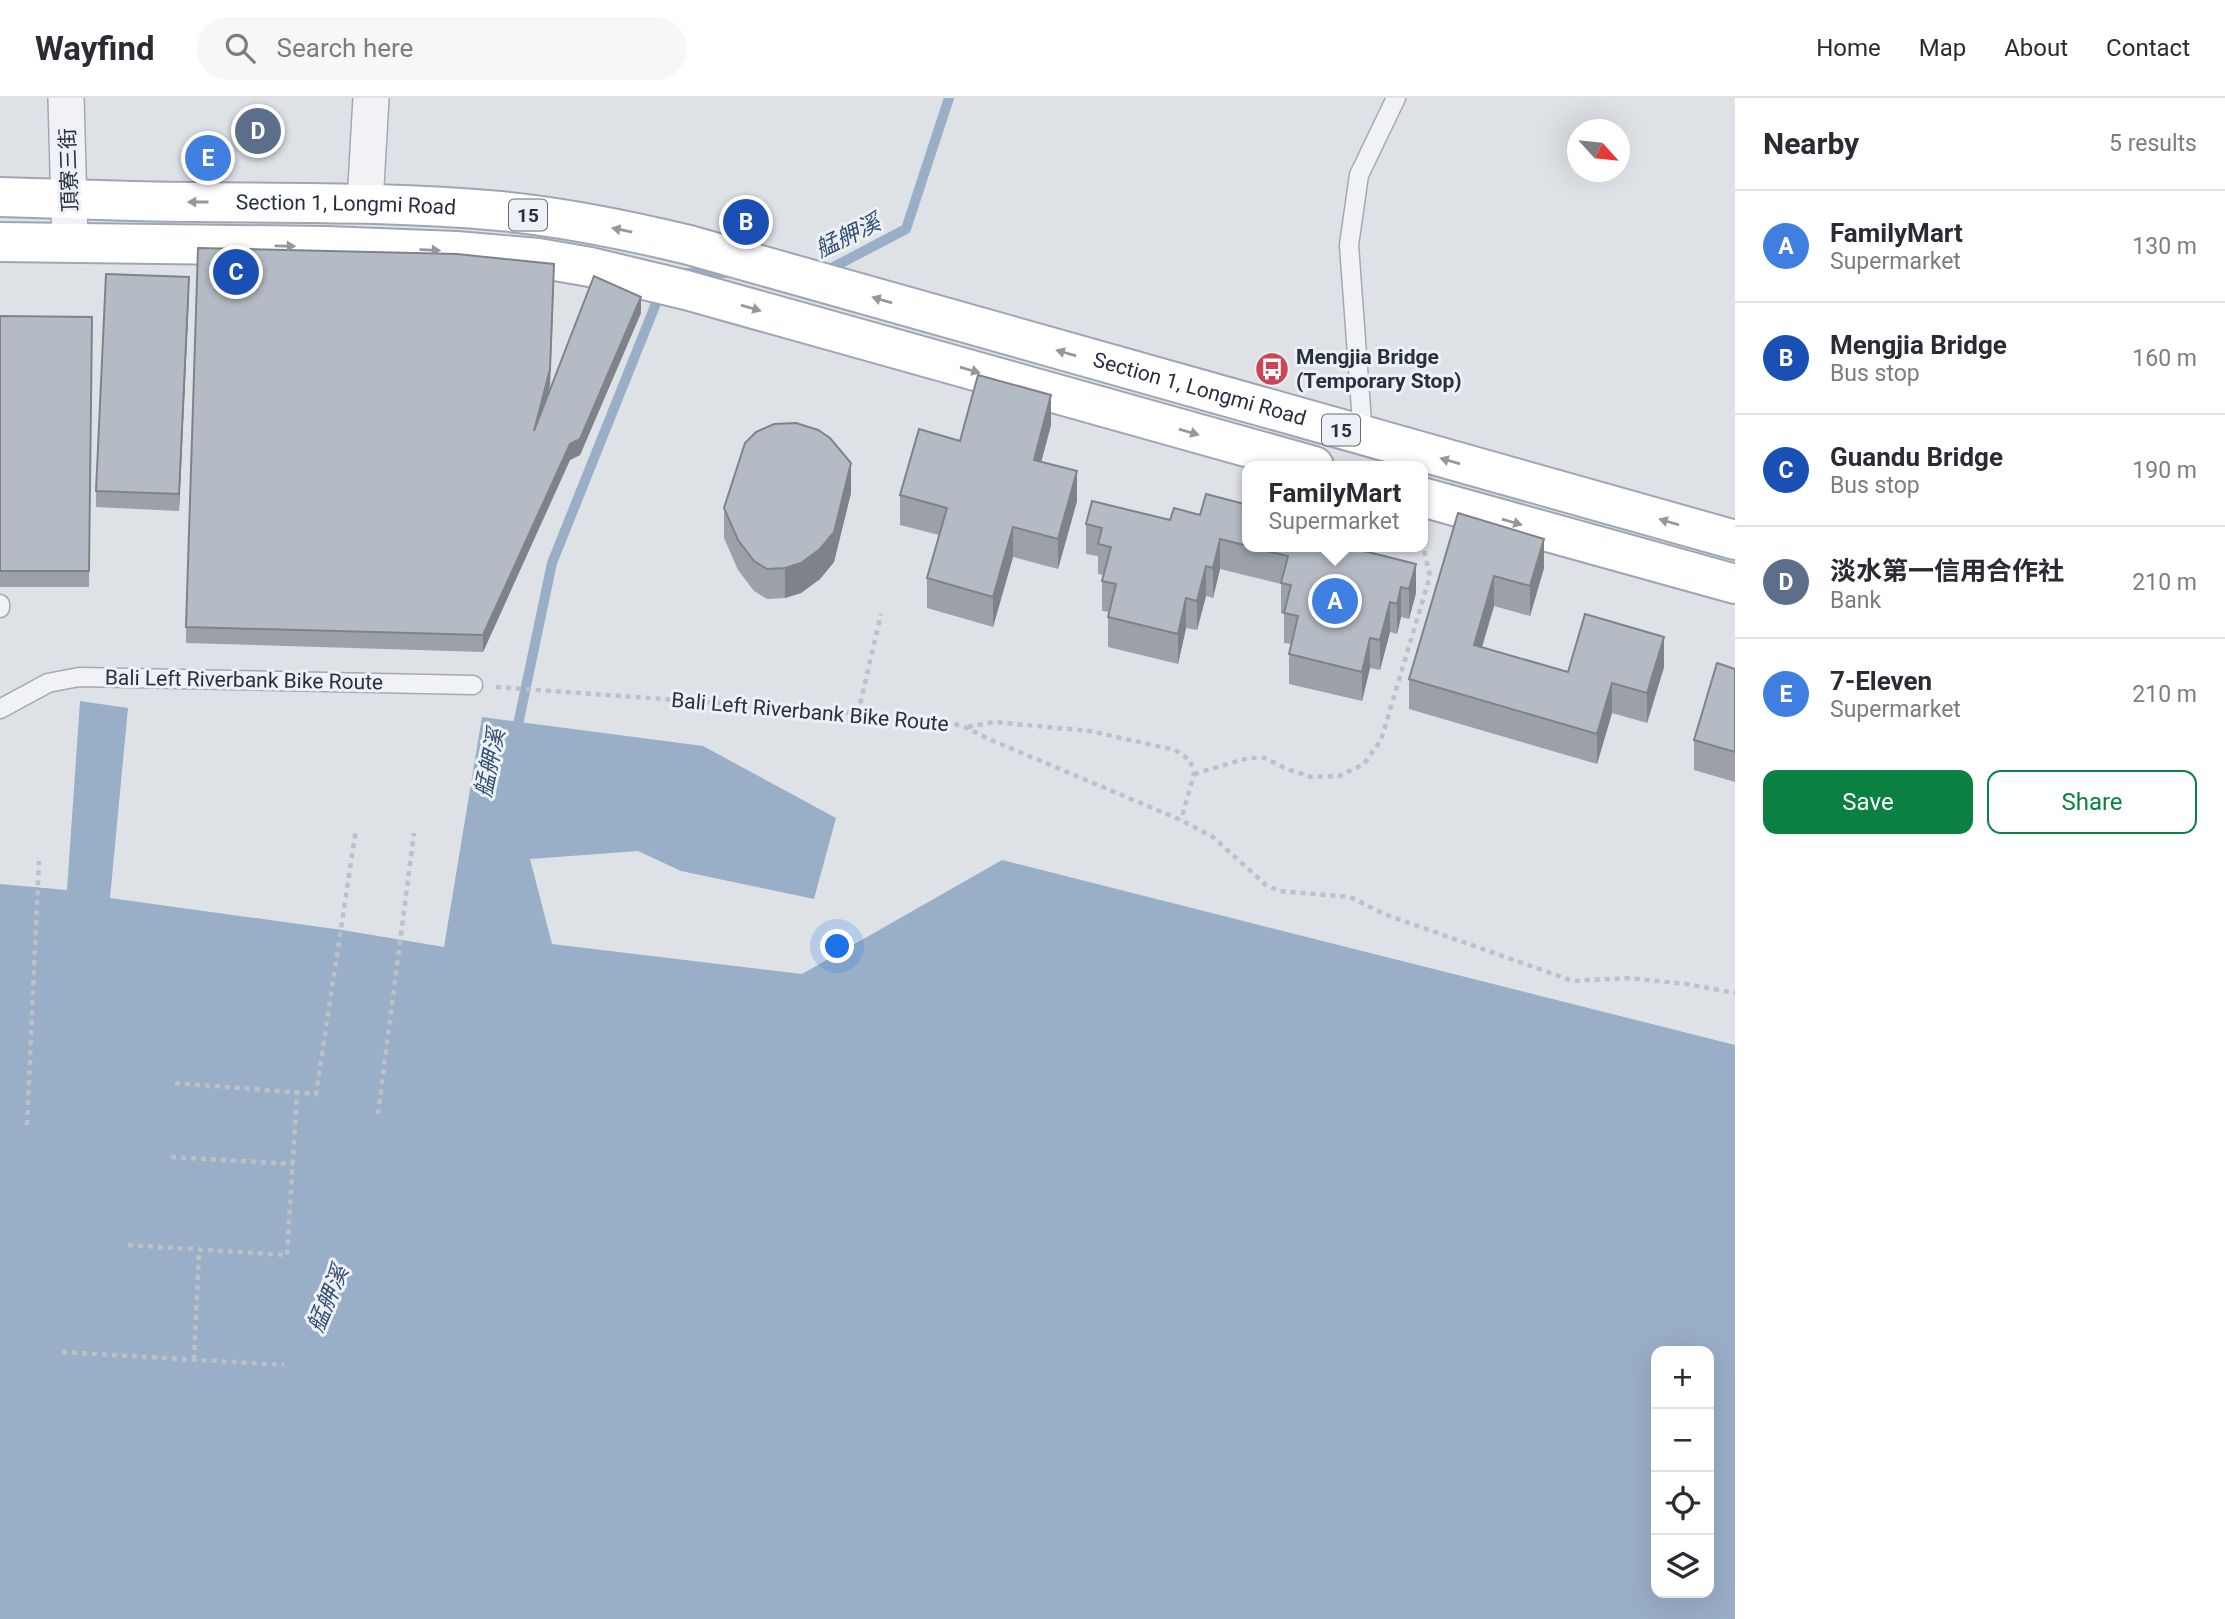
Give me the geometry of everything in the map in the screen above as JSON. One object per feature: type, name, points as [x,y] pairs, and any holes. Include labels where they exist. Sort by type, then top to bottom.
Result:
[{"type":"main road","name":"Section 1, Longmi Road","points":[[0,197],[365,203],[501,211],[578,221],[689,245],[1735,540]]},
{"type":"main road","name":"Section 1, Longmi Road","points":[[0,242],[362,247],[538,258],[639,277],[1296,461]]},
{"type":"main road","points":[[1428,498],[1735,584]]},
{"type":"street","name":"頂寮三街","points":[[66,98],[70,242]]},
{"type":"street","points":[[365,203],[371,98]]},
{"type":"lane","points":[[1363,436],[1349,245],[1359,176],[1396,98]]},
{"type":"lane","points":[[362,247],[365,203]]},
{"type":"lane","name":"Bali Left Riverbank Bike Route","points":[[0,709],[48,683],[79,677],[473,685]]},
{"type":"path","points":[[1194,774],[1248,758],[1265,758],[1311,777],[1339,776],[1364,764],[1381,740],[1430,576],[1425,552]]},
{"type":"path","points":[[858,713],[881,614]]},
{"type":"path","name":"Bali Left Riverbank Bike Route","points":[[473,685],[949,722],[967,727],[991,740],[1181,820],[1213,837],[1266,885],[1279,891],[1350,897],[1384,914],[1573,981],[1628,978],[1687,984],[1735,993]]},
{"type":"path","points":[[967,727],[994,722],[1090,731],[1175,751],[1190,760],[1194,774],[1181,820]]},
{"type":"path","points":[[174,1083],[316,1094],[356,829]]},
{"type":"path","points":[[378,1114],[414,833]]},
{"type":"path","points":[[27,1125],[39,861]]},
{"type":"path","points":[[128,1245],[287,1255],[297,1093]]},
{"type":"path","points":[[171,1157],[293,1164]]},
{"type":"path","points":[[194,1360],[199,1250]]},
{"type":"path","points":[[62,1352],[284,1365]]},
{"type":"water","points":[[80,701],[128,708],[110,898],[444,947],[482,717],[703,746],[836,818],[814,899],[681,871],[638,851],[530,859],[552,944],[802,974],[1002,860],[1735,1045],[1735,1619],[0,1619],[0,884],[67,890]]},
{"type":"building","points":[[198,248],[457,254],[554,264],[550,369],[534,431],[594,276],[641,297],[580,439],[570,444],[483,635],[186,627]]},
{"type":"building","points":[[106,274],[189,277],[179,494],[96,491]]},
{"type":"building","points":[[0,316],[92,317],[89,571],[0,571]]},
{"type":"building","points":[[978,375],[1051,395],[1034,460],[1077,471],[1058,539],[1013,527],[993,597],[927,578],[947,508],[900,495],[919,429],[960,441]]},
{"type":"building","points":[[796,423],[818,430],[830,438],[851,463],[834,532],[820,549],[801,563],[785,568],[767,569],[754,561],[738,540],[724,508],[745,443],[756,432],[774,424]]},
{"type":"building","points":[[1206,494],[1242,503],[1242,544],[1220,539],[1213,568],[1206,566],[1197,601],[1186,598],[1178,634],[1108,617],[1116,584],[1102,581],[1111,547],[1098,544],[1102,528],[1086,524],[1092,501],[1170,520],[1174,508],[1200,515]]},
{"type":"building","points":[[1458,513],[1544,539],[1530,586],[1494,576],[1474,645],[1568,672],[1585,614],[1664,637],[1647,693],[1612,683],[1597,734],[1409,679]]},
{"type":"building","points":[[1271,552],[1368,552],[1416,564],[1409,589],[1401,587],[1397,604],[1390,602],[1380,640],[1370,638],[1362,672],[1289,654],[1298,616],[1284,613],[1291,585],[1281,583],[1288,556]]},
{"type":"building","points":[[1717,663],[1735,669],[1735,752],[1694,740]]},
{"type":"waterway","name":"艋舺溪","points":[[824,272],[906,229],[949,98]]},
{"type":"waterway","name":"艋舺溪","points":[[684,273],[729,273]]},
{"type":"waterway","name":"艋舺溪","points":[[516,734],[552,563],[661,291]]},
{"type":"place","name":"淡水第一信用合作社","points":[[258,131]]},
{"type":"place","name":"7-Eleven","points":[[208,158]]},
{"type":"place","name":"Mengjia Bridge","points":[[746,222]]},
{"type":"place","name":"Guandu Bridge","points":[[236,272]]},
{"type":"place","name":"Mengjia Bridge (Temporary Stop)","points":[[1272,369]]},
{"type":"place","name":"FamilyMart","points":[[1335,601]]}]
